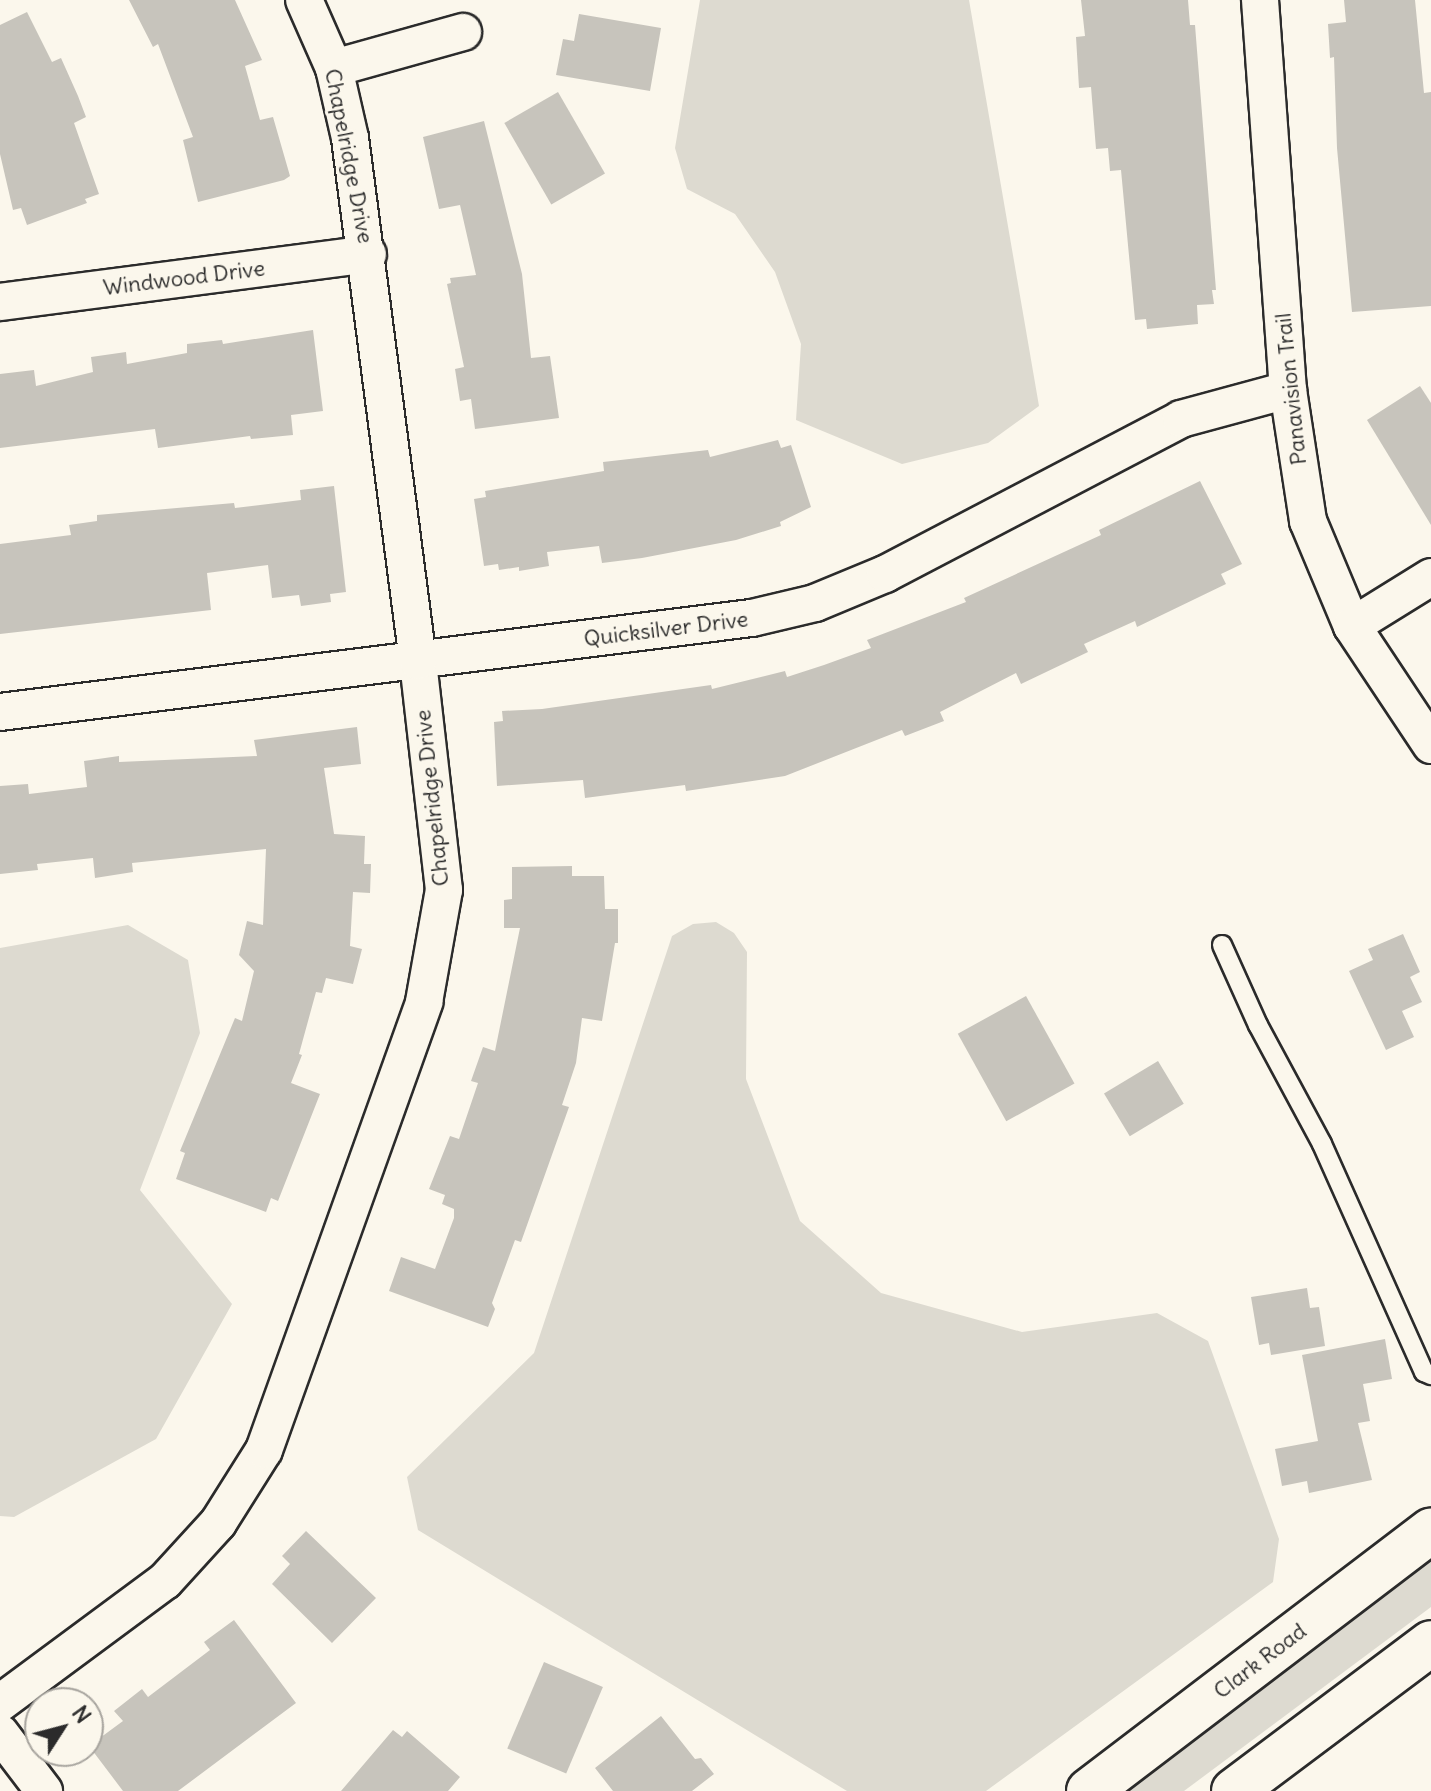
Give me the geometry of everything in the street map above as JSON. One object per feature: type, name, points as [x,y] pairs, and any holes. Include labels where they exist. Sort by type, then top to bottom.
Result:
[{"type":"main road","name":"Clark Road","points":[[1089,1791],[1431,1530]]},
{"type":"main road","points":[[1234,1791],[1431,1643]]},
{"type":"street","name":"Chapelridge Drive","points":[[0,1703],[165,1581],[218,1523],[264,1450],[424,1002],[444,890],[368,254],[350,138],[334,68],[304,0]]},
{"type":"street","name":"Panavision Trail","points":[[1260,0],[1288,390],[1308,521],[1352,626],[1431,745]]},
{"type":"street","points":[[334,68],[463,32]]},
{"type":"street","name":"Windwood Drive","points":[[0,302],[368,254]]},
{"type":"street","name":"Quicksilver Drive","points":[[0,712],[752,618],[815,603],[885,574],[1181,419],[1288,390]]},
{"type":"street","points":[[1352,626],[1431,577]]},
{"type":"street","points":[[0,1733],[44,1791]]},
{"type":"lane","points":[[1222,945],[1258,1025],[1322,1144],[1424,1372],[1431,1375]]},
{"type":"shaded area","points":[[700,0],[969,0],[1039,406],[988,443],[902,464],[796,420],[801,344],[775,272],[735,214],[687,189],[675,148]]},
{"type":"shaded area","points":[[716,922],[734,933],[747,952],[746,1079],[800,1221],[881,1293],[1022,1332],[1157,1313],[1208,1341],[1279,1539],[1273,1582],[986,1791],[847,1791],[418,1530],[407,1477],[534,1353],[672,936],[693,924]]},
{"type":"shaded area","points":[[128,925],[188,960],[200,1033],[140,1190],[232,1304],[156,1439],[14,1517],[0,1516],[0,948]]},
{"type":"shaded area","points":[[1431,1561],[1431,1607],[1184,1791],[1123,1791]]},
{"type":"building","points":[[129,0],[235,0],[262,60],[245,66],[260,120],[273,117],[290,176],[198,202],[183,140],[193,137],[158,44],[153,47]]},
{"type":"building","points":[[1081,0],[1188,0],[1190,25],[1195,25],[1216,290],[1212,290],[1214,304],[1197,305],[1198,324],[1147,329],[1146,319],[1135,320],[1121,170],[1110,171],[1108,148],[1096,149],[1091,87],[1079,88],[1076,37],[1085,36]]},
{"type":"building","points":[[1344,0],[1415,0],[1424,93],[1431,92],[1431,306],[1352,312],[1337,148],[1334,57],[1330,58],[1328,24],[1346,22]]},
{"type":"building","points":[[27,12],[52,62],[61,58],[78,96],[86,117],[74,123],[99,194],[85,199],[87,203],[27,225],[21,208],[13,210],[0,154],[0,25]]},
{"type":"building","points":[[579,14],[661,28],[650,91],[556,75],[563,39],[574,41]]},
{"type":"building","points":[[558,92],[605,173],[551,204],[504,123]]},
{"type":"building","points":[[484,121],[522,274],[531,358],[550,356],[559,418],[475,429],[471,399],[460,401],[455,369],[464,367],[447,284],[451,283],[450,278],[476,275],[460,205],[439,209],[423,137]]},
{"type":"building","points":[[313,330],[323,411],[291,415],[293,435],[251,439],[250,436],[158,448],[155,429],[0,448],[0,374],[34,370],[36,386],[93,372],[91,357],[126,352],[127,364],[187,353],[187,344],[222,340],[223,344]]},
{"type":"building","points":[[1420,386],[1431,403],[1431,525],[1367,420]]},
{"type":"building","points":[[778,440],[781,448],[791,445],[811,507],[780,522],[781,526],[736,540],[642,558],[602,563],[599,546],[547,552],[549,566],[519,571],[519,567],[499,570],[498,564],[484,566],[474,499],[486,497],[485,491],[604,471],[603,462],[708,450],[710,457]]},
{"type":"building","points":[[1200,481],[1242,564],[1221,574],[1226,584],[1137,627],[1135,621],[1084,644],[1088,652],[1021,684],[1016,673],[940,712],[944,721],[905,736],[902,730],[785,776],[686,791],[685,785],[585,798],[583,780],[497,786],[494,722],[503,721],[502,711],[542,709],[711,685],[712,689],[785,671],[787,677],[824,665],[871,648],[867,640],[966,602],[964,598],[1101,535],[1099,530]]},
{"type":"building","points":[[334,486],[346,592],[330,594],[331,602],[301,606],[299,595],[272,598],[268,565],[207,573],[211,610],[0,634],[0,544],[71,535],[69,525],[97,521],[97,515],[234,503],[235,508],[301,500],[300,490]]},
{"type":"building","points":[[357,727],[361,764],[324,768],[334,834],[365,836],[364,864],[371,864],[370,893],[353,892],[350,946],[362,949],[353,984],[326,978],[322,993],[316,992],[299,1054],[302,1055],[291,1083],[320,1094],[278,1201],[271,1198],[266,1212],[176,1179],[185,1153],[180,1151],[235,1018],[242,1021],[254,971],[239,955],[247,921],[263,925],[266,849],[132,863],[133,872],[95,878],[93,858],[37,864],[38,870],[0,874],[0,786],[28,784],[29,794],[87,787],[84,761],[119,756],[119,762],[257,756],[254,740]]},
{"type":"building","points":[[572,866],[572,876],[604,876],[605,909],[618,909],[618,943],[615,943],[602,1021],[582,1018],[576,1063],[562,1105],[569,1107],[521,1242],[515,1240],[492,1303],[495,1309],[488,1327],[389,1291],[401,1257],[435,1269],[454,1218],[454,1209],[442,1204],[445,1195],[429,1189],[450,1136],[459,1139],[478,1083],[471,1081],[483,1047],[495,1051],[520,928],[504,928],[504,900],[512,899],[512,867]]},
{"type":"building","points":[[1403,934],[1420,972],[1410,977],[1422,1002],[1402,1011],[1414,1037],[1386,1050],[1349,971],[1373,960],[1368,949]]},
{"type":"building","points":[[1026,996],[1074,1083],[1006,1121],[958,1034]]},
{"type":"building","points":[[1158,1061],[1184,1104],[1130,1136],[1104,1093]]},
{"type":"building","points":[[1307,1288],[1310,1308],[1319,1307],[1325,1346],[1271,1355],[1269,1343],[1259,1345],[1251,1297]]},
{"type":"building","points":[[1385,1339],[1392,1379],[1363,1384],[1370,1421],[1358,1423],[1372,1480],[1309,1493],[1307,1481],[1282,1486],[1275,1449],[1318,1441],[1302,1355]]},
{"type":"building","points":[[306,1531],[376,1598],[332,1643],[272,1584],[290,1564],[282,1556]]},
{"type":"building","points":[[234,1620],[296,1703],[178,1791],[123,1791],[104,1766],[104,1735],[123,1721],[114,1711],[142,1689],[148,1697],[210,1650],[204,1642]]},
{"type":"building","points":[[544,1662],[603,1687],[566,1774],[507,1749]]},
{"type":"building","points":[[661,1716],[695,1759],[701,1758],[714,1774],[692,1791],[613,1791],[595,1768]]},
{"type":"building","points":[[393,1730],[402,1737],[407,1731],[460,1777],[448,1791],[341,1791]]}]
